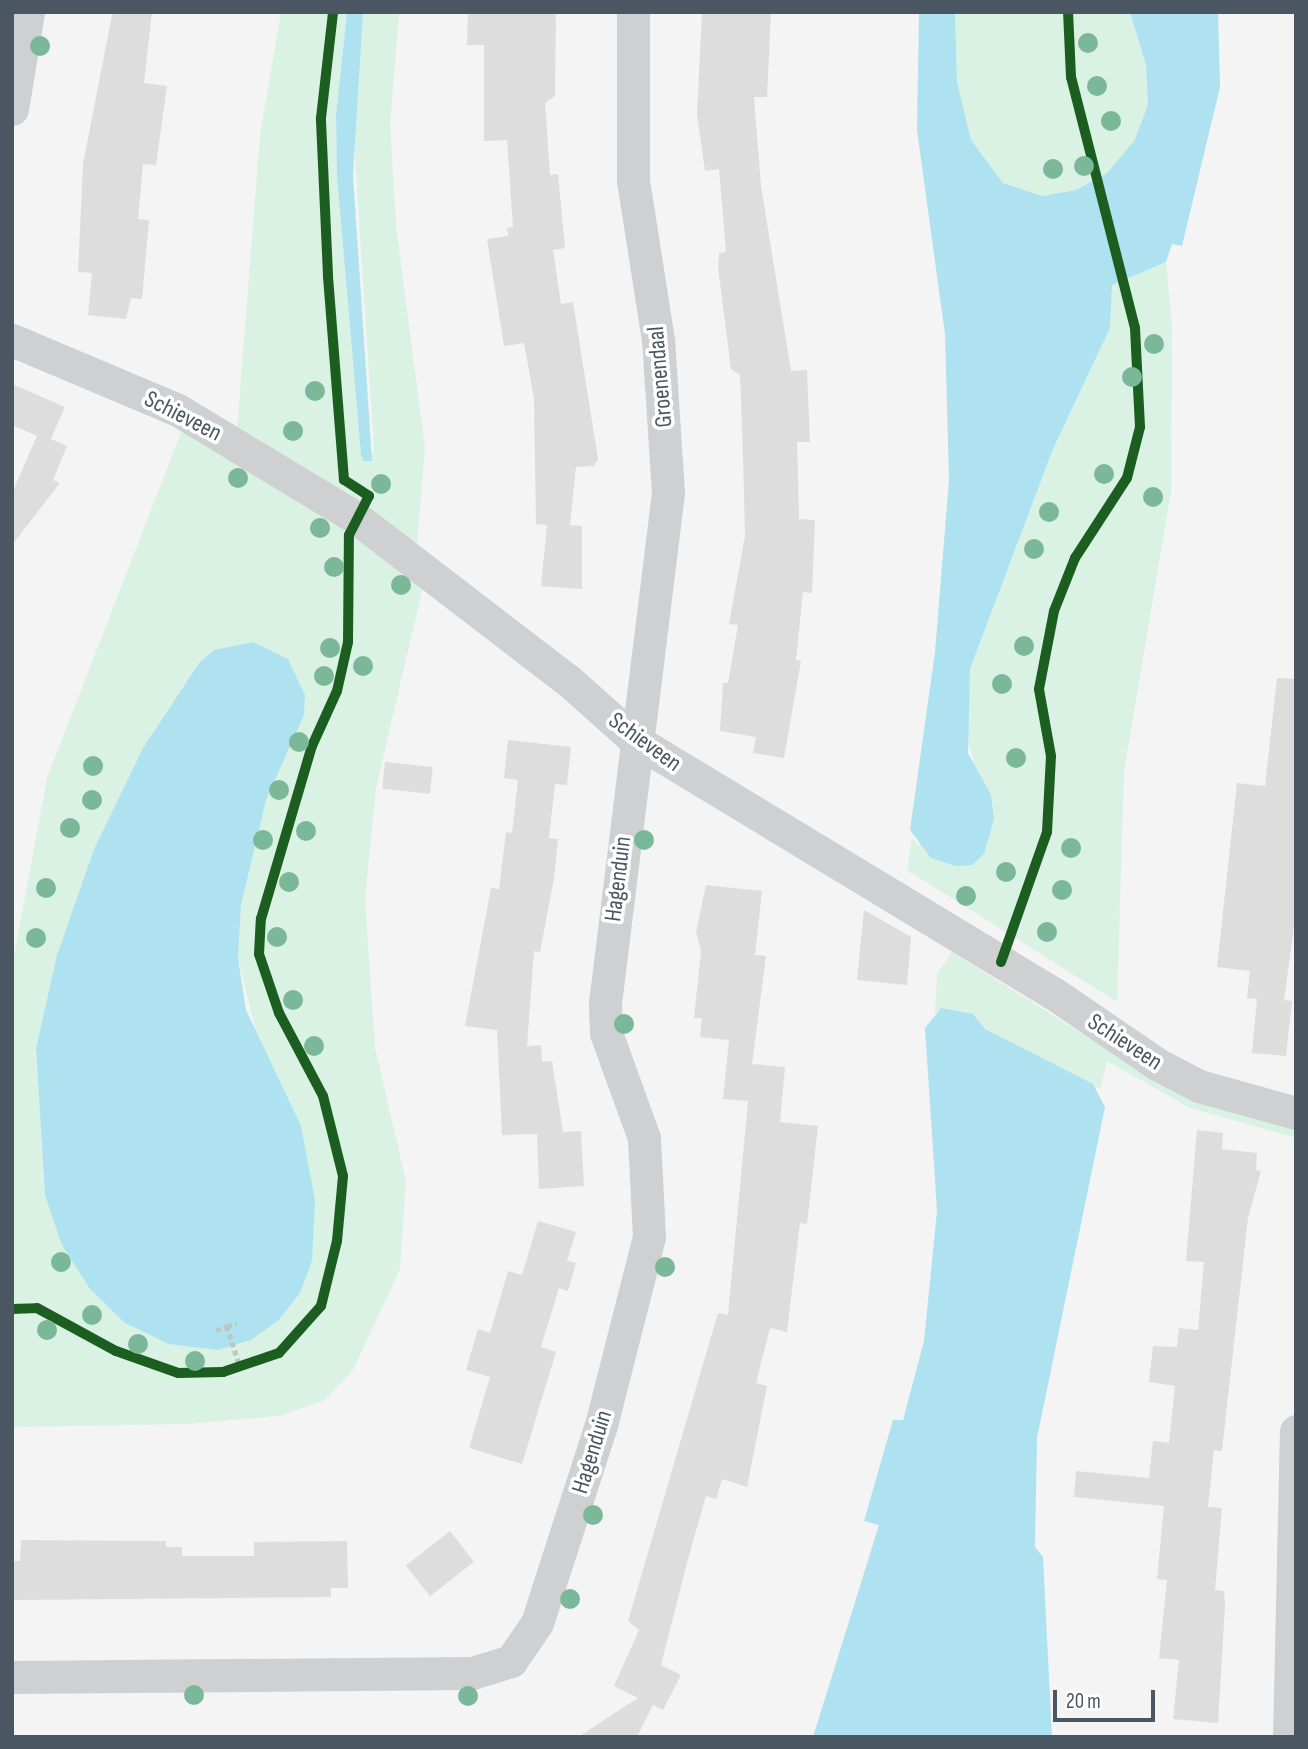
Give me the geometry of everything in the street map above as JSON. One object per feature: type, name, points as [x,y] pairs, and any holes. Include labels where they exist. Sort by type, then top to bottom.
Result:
[{"type":"street","points":[[12,109],[28,12]]},
{"type":"street","name":"Groenendaal","points":[[633,12],[633,181],[659,340],[668,493],[656,629],[635,740]]},
{"type":"street","name":"Schieveen","points":[[12,340],[178,410],[355,517],[569,681],[635,740],[1054,993],[1157,1064],[1199,1086],[1296,1113]]},
{"type":"street","name":"Hagenduin","points":[[12,1677],[456,1674],[498,1667],[523,1650],[601,1425],[649,1237],[644,1138],[606,1033],[605,1003],[635,740]]},
{"type":"street","points":[[1289,1737],[1296,1431]]},
{"type":"path","points":[[216,1330],[237,1323]]},
{"type":"path","points":[[223,1372],[246,1366],[227,1326]]},
{"type":"green space","points":[[281,12],[347,12],[336,115],[337,176],[363,461],[374,450],[352,113],[363,12],[399,12],[390,124],[396,226],[425,448],[417,543],[237,430],[260,135]]},
{"type":"green space","points":[[955,12],[1130,12],[1146,65],[1148,105],[1134,141],[1107,173],[1076,190],[1042,196],[1003,183],[971,140],[957,82]]},
{"type":"green space","points":[[1166,262],[1172,324],[1171,492],[1124,771],[1117,1002],[907,870],[912,837],[918,846],[976,769],[964,729],[970,669],[1053,449],[1110,328],[1112,285]]},
{"type":"green space","points":[[182,430],[244,462],[424,582],[376,788],[365,899],[375,1048],[406,1181],[400,1269],[353,1370],[325,1400],[279,1416],[187,1424],[12,1427],[12,967],[47,778]],"holes":[[[199,663],[304,715],[266,800],[241,905],[238,958],[312,1261],[300,1293],[279,1320],[45,1195],[36,1048],[57,955],[94,849],[143,748]]]},
{"type":"green space","points":[[952,952],[1158,1081],[1296,1124],[1296,1138],[1190,1108],[1107,1061],[1100,1089],[985,1029],[935,1012],[937,974]]},
{"type":"water","points":[[347,12],[363,12],[353,175],[372,461],[363,461],[361,454],[337,176],[336,115]]},
{"type":"water","points":[[919,12],[955,12],[957,82],[971,140],[1003,183],[1042,196],[1076,190],[1107,173],[1134,141],[1148,105],[1146,65],[1130,12],[1218,12],[1220,87],[1182,246],[1172,244],[1166,262],[1112,285],[1110,328],[1053,449],[970,669],[968,753],[991,795],[994,819],[984,854],[972,865],[956,866],[931,858],[910,830],[935,652],[949,480],[945,334],[917,130]]},
{"type":"water","points":[[253,642],[288,659],[305,695],[304,715],[266,800],[241,905],[238,958],[246,1010],[301,1126],[315,1200],[312,1261],[300,1293],[279,1320],[251,1340],[218,1350],[169,1344],[125,1323],[90,1289],[62,1245],[45,1195],[36,1048],[57,955],[94,849],[143,748],[199,663],[214,650]]},
{"type":"water","points":[[941,1008],[973,1014],[985,1029],[1093,1084],[1105,1107],[1037,1438],[1035,1547],[1043,1557],[1052,1737],[813,1737],[879,1525],[864,1521],[893,1420],[903,1420],[924,1341],[937,1211],[925,1028]]},
{"type":"building","points":[[120,12],[152,12],[144,83],[167,86],[156,165],[143,164],[138,219],[149,220],[142,299],[131,298],[126,319],[88,315],[92,273],[78,272],[83,164],[112,15]]},
{"type":"building","points":[[468,12],[556,12],[555,96],[545,103],[550,175],[558,174],[565,248],[553,250],[561,304],[573,302],[598,459],[594,466],[576,467],[570,525],[582,526],[582,589],[541,586],[547,525],[536,524],[534,398],[524,343],[504,346],[487,239],[508,236],[507,228],[513,227],[507,140],[484,141],[484,45],[467,45]]},
{"type":"building","points":[[702,12],[771,12],[767,97],[754,97],[761,186],[791,371],[807,370],[810,442],[797,442],[799,519],[815,520],[812,593],[803,592],[796,660],[801,661],[784,758],[753,753],[756,737],[720,731],[723,683],[728,683],[738,625],[729,624],[745,536],[743,455],[740,375],[731,369],[718,267],[719,253],[726,252],[719,169],[705,171],[697,114]]},
{"type":"building","points":[[12,384],[65,407],[51,439],[67,446],[53,480],[60,483],[12,545],[12,493],[37,436],[12,425]]},
{"type":"building","points":[[1277,678],[1296,679],[1296,913],[1284,1000],[1292,1001],[1286,1056],[1252,1053],[1257,999],[1247,998],[1250,971],[1217,967],[1237,783],[1265,786]]},
{"type":"building","points":[[508,740],[571,747],[567,785],[555,784],[549,838],[558,839],[554,878],[540,952],[534,951],[527,1046],[541,1045],[542,1062],[552,1061],[563,1132],[581,1131],[584,1186],[539,1189],[537,1134],[502,1135],[497,1030],[465,1026],[491,888],[499,889],[506,832],[512,833],[518,780],[504,778]]},
{"type":"building","points":[[385,762],[433,767],[430,794],[382,789]]},
{"type":"building","points":[[706,885],[762,891],[755,955],[766,956],[752,1064],[785,1067],[780,1122],[818,1126],[807,1224],[800,1223],[787,1332],[770,1328],[756,1383],[767,1386],[747,1487],[722,1479],[716,1499],[706,1496],[688,1559],[661,1665],[681,1675],[663,1710],[653,1705],[637,1737],[578,1737],[638,1698],[614,1686],[639,1630],[628,1621],[718,1313],[728,1315],[748,1101],[723,1099],[729,1040],[700,1037],[702,1018],[694,1018],[701,951],[696,932]]},
{"type":"building","points":[[864,910],[911,937],[907,985],[857,980]]},
{"type":"building","points":[[1197,1130],[1223,1133],[1222,1149],[1257,1153],[1256,1170],[1261,1171],[1248,1218],[1222,1451],[1214,1450],[1208,1507],[1222,1508],[1215,1590],[1224,1591],[1225,1606],[1218,1723],[1173,1719],[1179,1660],[1159,1658],[1167,1580],[1157,1579],[1164,1506],[1074,1497],[1076,1471],[1149,1478],[1153,1441],[1169,1443],[1175,1386],[1149,1382],[1153,1346],[1177,1347],[1179,1328],[1198,1330],[1204,1262],[1186,1261]]},
{"type":"building","points":[[538,1221],[576,1232],[567,1261],[576,1263],[568,1291],[559,1288],[541,1347],[556,1352],[522,1464],[469,1448],[490,1377],[466,1370],[478,1329],[490,1333],[508,1271],[522,1275]]},
{"type":"building","points":[[450,1531],[474,1562],[430,1596],[406,1565]]},
{"type":"building","points":[[21,1540],[166,1541],[166,1547],[182,1547],[182,1556],[254,1556],[254,1542],[347,1541],[348,1588],[331,1588],[331,1597],[12,1600],[12,1561],[20,1561]]},
{"type":"cycle path","points":[[12,1309],[37,1308],[116,1351],[178,1373],[223,1372],[279,1353],[321,1306],[337,1241],[343,1176],[323,1096],[279,1013],[259,954],[261,919],[312,746],[337,691],[348,642],[349,535],[369,496],[344,480],[328,275],[321,118],[333,12]]},
{"type":"cycle path","points":[[1001,962],[1047,832],[1051,756],[1039,689],[1054,611],[1075,558],[1127,478],[1140,427],[1135,328],[1071,77],[1068,12]]}]
